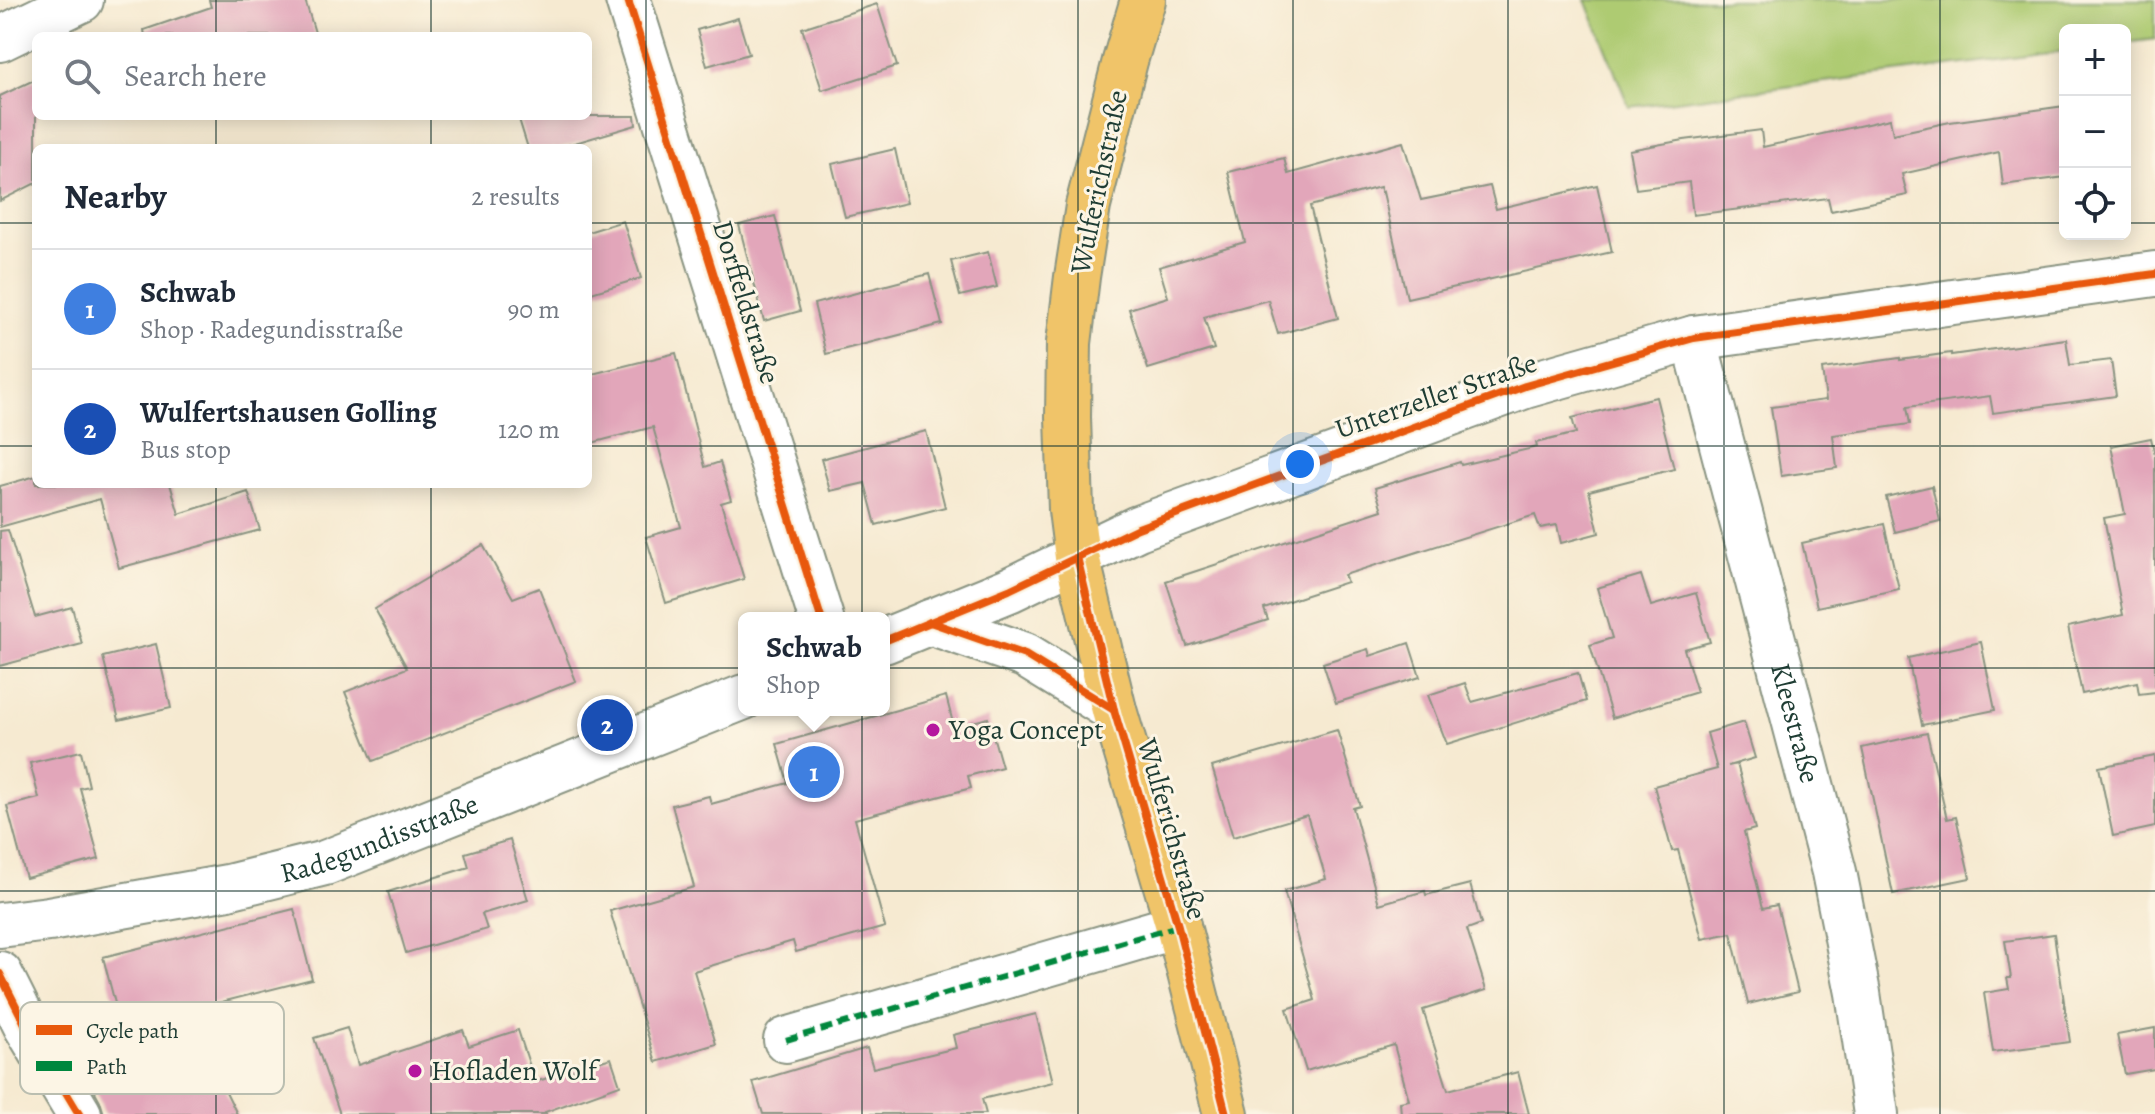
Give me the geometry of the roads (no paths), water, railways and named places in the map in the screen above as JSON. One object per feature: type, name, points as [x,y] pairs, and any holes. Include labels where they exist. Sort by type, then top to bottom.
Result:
[{"type":"main road","name":"Wulferichstraße","points":[[1143,0],[1088,206],[1069,343],[1070,496],[1077,557],[1114,710],[1178,926],[1226,1114]]},
{"type":"street","points":[[0,39],[81,0]]},
{"type":"street","name":"Dorffeldstraße","points":[[628,0],[819,612]]},
{"type":"street","name":"Unterzeller Straße","points":[[1077,557],[1166,516],[1525,386],[1694,338],[2155,274]]},
{"type":"street","name":"Kleestraße","points":[[1694,338],[1834,872],[1858,993],[1876,1114]]},
{"type":"street","points":[[890,639],[1009,590],[1077,557]]},
{"type":"street","points":[[930,622],[1025,655],[1114,710]]},
{"type":"street","name":"Radegundisstraße","points":[[0,925],[228,887],[325,863],[738,699]]},
{"type":"street","points":[[786,1040],[1178,926]]},
{"type":"street","points":[[0,974],[20,1014]]},
{"type":"street","points":[[67,1094],[79,1114]]},
{"type":"place","name":"Wulfertshausen Golling","points":[[607,725]]},
{"type":"place","name":"Yoga Concept","points":[[933,730]]},
{"type":"place","name":"Schwab","points":[[814,772]]},
{"type":"place","name":"Hofladen Wolf","points":[[415,1071]]}]
